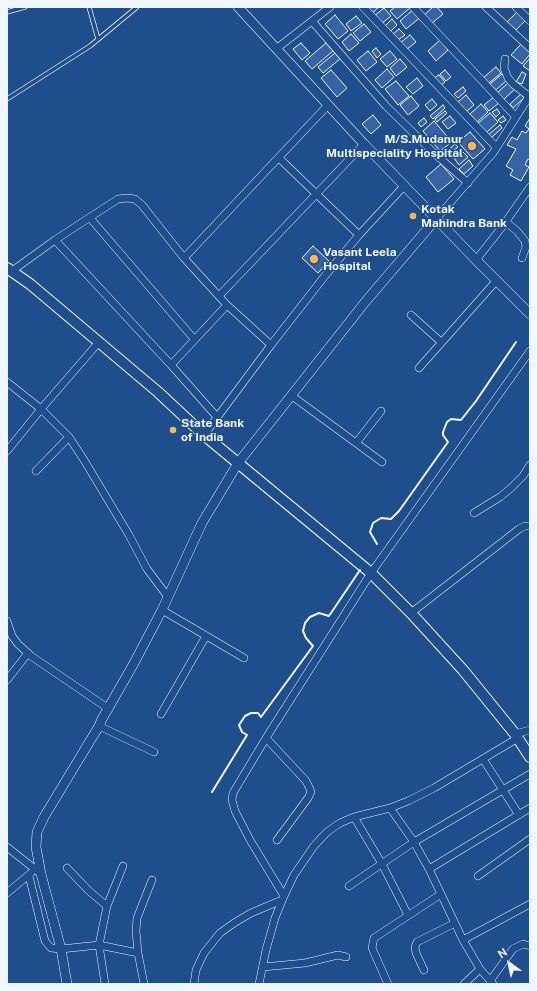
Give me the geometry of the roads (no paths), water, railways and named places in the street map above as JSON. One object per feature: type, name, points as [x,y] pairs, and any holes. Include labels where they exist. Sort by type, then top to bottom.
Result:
[{"type":"main road","points":[[9,269],[30,284],[158,392],[204,435],[371,573],[411,613],[463,670],[516,736],[530,757]]},
{"type":"street","points":[[238,7],[364,144],[530,314]]},
{"type":"street","points":[[276,49],[330,7]]},
{"type":"street","points":[[363,7],[496,147]]},
{"type":"street","points":[[413,7],[516,117]]},
{"type":"street","points":[[486,7],[530,48]]},
{"type":"street","points":[[516,7],[530,21]]},
{"type":"street","points":[[312,21],[386,106],[434,153],[468,183]]},
{"type":"street","points":[[67,984],[61,949],[38,872],[36,847],[37,832],[44,817],[109,708],[162,610],[202,523],[238,463],[366,301],[468,183],[496,147],[530,96],[513,84],[508,78],[504,68],[505,59]]},
{"type":"street","points":[[184,258],[328,105]]},
{"type":"street","points":[[219,296],[364,144]]},
{"type":"street","points":[[278,158],[359,235]]},
{"type":"street","points":[[204,435],[271,345],[359,235],[405,185]]},
{"type":"street","points":[[476,260],[506,222],[530,187]]},
{"type":"street","points":[[9,269],[118,199],[135,199],[142,205],[184,258],[227,305],[271,345]]},
{"type":"street","points":[[90,218],[194,340]]},
{"type":"street","points":[[506,222],[517,231],[525,241],[526,247],[522,258]]},
{"type":"street","points":[[55,240],[217,417]]},
{"type":"street","points":[[419,368],[497,280]]},
{"type":"street","points":[[171,365],[227,305]]},
{"type":"street","points":[[411,315],[442,342]]},
{"type":"street","points":[[7,451],[99,342]]},
{"type":"street","points":[[283,898],[235,811],[232,800],[233,793],[266,738],[371,573],[530,351]]},
{"type":"street","points":[[7,382],[41,409],[69,437],[129,535],[147,569],[168,597]]},
{"type":"street","points":[[292,396],[382,462]]},
{"type":"street","points":[[356,443],[381,411]]},
{"type":"street","points":[[36,472],[69,437]]},
{"type":"street","points":[[474,513],[500,497],[511,488],[523,476],[530,465]]},
{"type":"street","points":[[411,613],[519,529],[525,526],[530,526]]},
{"type":"street","points":[[162,610],[244,658]]},
{"type":"street","points":[[7,621],[12,636],[28,653],[109,708]]},
{"type":"street","points":[[161,714],[206,636]]},
{"type":"street","points":[[7,680],[28,653]]},
{"type":"street","points":[[99,726],[154,752]]},
{"type":"street","points":[[259,984],[275,918],[283,898],[294,875],[314,846],[327,832],[340,823],[354,817],[390,808],[434,788],[516,736],[530,730]]},
{"type":"street","points":[[266,738],[306,781],[310,792],[308,798],[277,840]]},
{"type":"street","points":[[483,758],[519,815]]},
{"type":"street","points":[[349,886],[414,842],[530,774]]},
{"type":"street","points":[[390,808],[414,842],[429,869],[463,940],[480,969],[491,982],[513,949],[523,944],[530,946]]},
{"type":"street","points":[[429,869],[530,808]]},
{"type":"street","points":[[354,817],[382,864],[408,915]]},
{"type":"street","points":[[478,876],[530,839]]},
{"type":"street","points":[[7,847],[38,872]]},
{"type":"street","points":[[105,984],[99,944],[107,906],[123,866]]},
{"type":"street","points":[[67,868],[89,891],[107,906]]},
{"type":"street","points":[[7,893],[29,876],[38,872]]},
{"type":"street","points":[[29,876],[45,941],[51,948],[61,949],[99,944],[138,953]]},
{"type":"street","points":[[144,984],[138,953],[136,931],[137,918],[152,880]]},
{"type":"street","points":[[388,984],[372,948],[374,938],[441,894]]},
{"type":"street","points":[[194,984],[196,970],[204,953],[220,933],[251,913],[283,898]]},
{"type":"street","points":[[463,940],[530,904]]},
{"type":"street","points":[[424,970],[416,953],[415,947],[417,942],[455,923]]},
{"type":"street","points":[[263,966],[305,963],[338,955],[346,957]]},
{"type":"street","points":[[464,984],[480,969]]},
{"type":"lane","points":[[7,12],[25,7]]},
{"type":"lane","points":[[89,7],[98,39]]},
{"type":"lane","points":[[7,99],[98,39],[137,7]]},
{"type":"place","name":"M/S.Mudanur Multispeciality Hospital","points":[[472,146]]},
{"type":"place","name":"Kotak Mahindra Bank","points":[[413,216]]},
{"type":"place","name":"Vasant Leela Hospital","points":[[314,259]]},
{"type":"place","name":"State Bank of India","points":[[173,430]]}]
